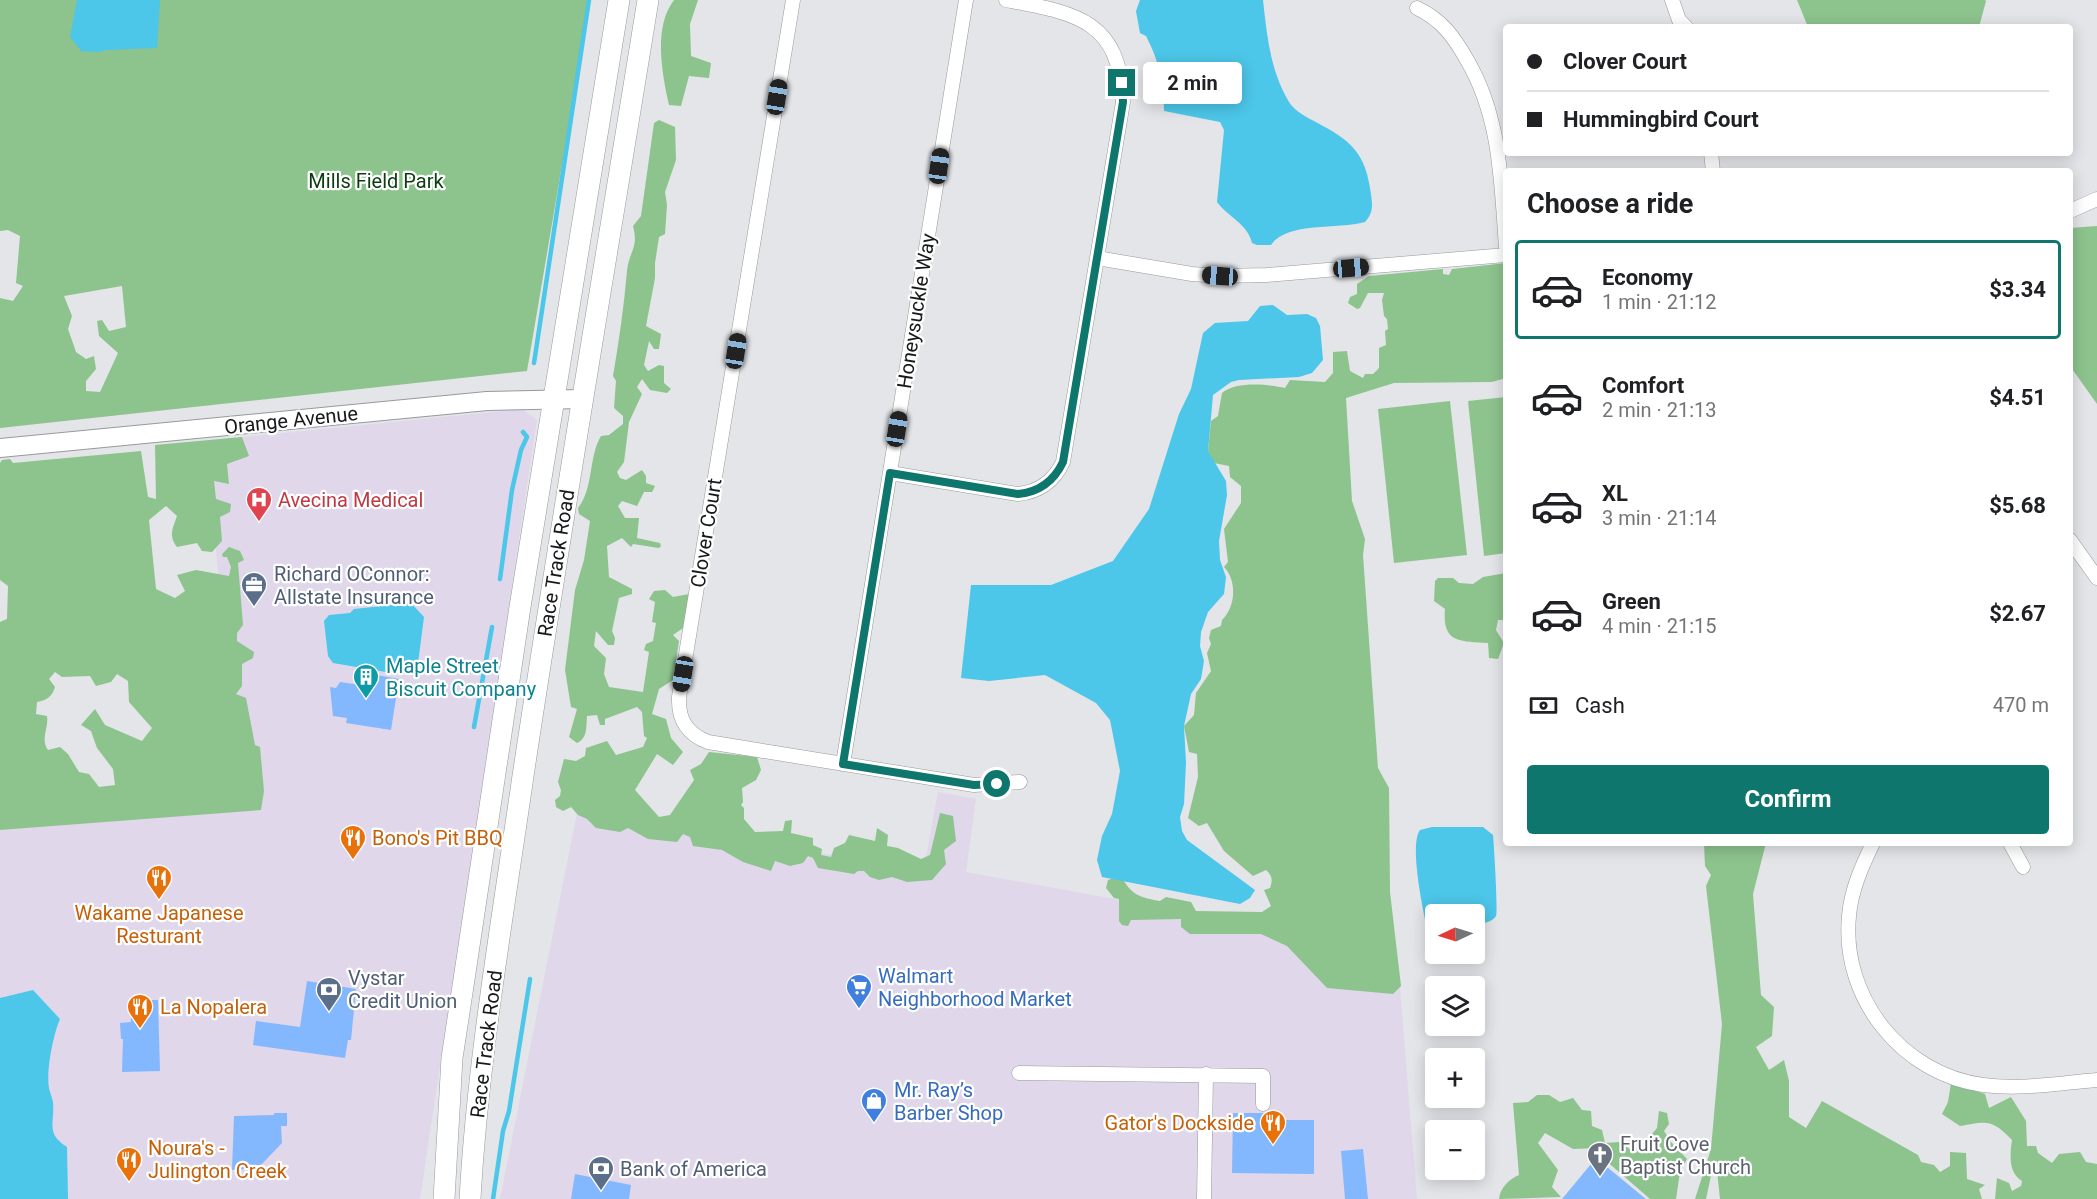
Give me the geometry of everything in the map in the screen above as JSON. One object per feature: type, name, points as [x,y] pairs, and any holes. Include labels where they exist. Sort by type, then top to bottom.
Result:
[{"type":"main road","name":"Race Track Road","points":[[444,1199],[452,1058],[554,399],[619,0]]},
{"type":"main road","name":"Race Track Road","points":[[470,1199],[476,1121],[498,944],[549,606],[648,0]]},
{"type":"main road","points":[[484,845],[513,849]]},
{"type":"main road","points":[[470,939],[498,944]]},
{"type":"main road","points":[[430,1199],[446,1148]]},
{"type":"street","name":"Clover Court","points":[[793,0],[679,706],[684,725],[690,733],[708,742],[974,785],[1020,782]]},
{"type":"street","name":"Honeysuckle Way","points":[[843,764],[966,0]]},
{"type":"street","points":[[890,473],[1018,494],[1038,489],[1055,475],[1063,462],[1123,102],[1119,64],[1103,37],[1078,17],[1054,9],[1006,0]]},
{"type":"street","points":[[1672,0],[1681,24]]},
{"type":"street","points":[[1417,8],[1443,24],[1455,38],[1481,83],[1493,120],[1498,148],[1503,210]]},
{"type":"street","points":[[2073,210],[2097,199]]},
{"type":"street","points":[[1097,258],[1191,274],[1220,276],[1267,275],[1503,255]]},
{"type":"street","name":"Orange Avenue","points":[[0,448],[487,401],[583,399]]},
{"type":"street","points":[[2073,544],[2097,578]]},
{"type":"street","points":[[1873,846],[1852,896],[1848,934],[1850,953],[1860,991],[1869,1009],[1887,1033],[1919,1061],[1938,1072],[1982,1085],[2005,1087],[2097,1080]]},
{"type":"street","points":[[2012,846],[2023,867]]},
{"type":"street","points":[[1019,1073],[1263,1076],[1263,1104]]},
{"type":"street","points":[[1204,1199],[1206,1074]]},
{"type":"shaded area","points":[[522,409],[537,420],[420,1199],[0,1199],[0,830],[242,811],[205,441]]},
{"type":"shaded area","points":[[938,792],[976,799],[966,872],[1397,950],[1417,1199],[500,1199],[577,813],[784,848],[924,868]]},
{"type":"green space","name":"Mills Field Park","points":[[0,0],[590,0],[527,371],[0,428],[0,298],[13,301],[23,286],[16,283],[20,236],[8,230],[0,231]],"holes":[[[122,286],[126,327],[109,331],[102,320],[97,321],[99,336],[118,353],[100,392],[86,391],[86,381],[96,369],[94,356],[86,359],[76,352],[68,329],[72,316],[64,296]]]},
{"type":"green space","points":[[674,0],[698,0],[690,24],[691,56],[711,63],[709,78],[689,76],[681,106],[669,105],[661,51],[663,23]]},
{"type":"green space","points":[[1797,0],[1986,1],[1980,24],[1807,24]]},
{"type":"green space","points":[[659,120],[675,127],[676,160],[665,192],[667,205],[665,234],[659,237],[655,278],[646,326],[661,334],[659,349],[654,349],[649,341],[644,365],[648,371],[659,365],[664,366],[664,383],[671,389],[667,393],[650,390],[642,379],[637,387],[642,394],[629,422],[624,462],[617,472],[620,478],[626,480],[642,470],[646,476],[646,483],[655,486],[652,492],[644,492],[637,506],[622,501],[618,506],[625,518],[639,518],[637,538],[660,543],[661,546],[659,548],[633,544],[631,547],[622,538],[607,546],[609,577],[632,589],[632,594],[619,598],[612,631],[615,638],[614,645],[608,645],[596,631],[594,646],[606,658],[604,674],[609,687],[643,692],[649,652],[644,650],[646,644],[653,641],[656,623],[652,622],[655,602],[649,599],[654,591],[665,590],[673,597],[689,594],[683,628],[673,635],[679,641],[673,680],[659,689],[652,714],[666,719],[671,738],[683,752],[673,765],[657,754],[635,790],[659,817],[670,815],[694,780],[690,770],[701,764],[709,752],[757,757],[761,770],[756,780],[742,788],[743,802],[741,805],[744,808],[744,819],[755,832],[783,831],[785,821],[792,820],[791,833],[813,838],[813,845],[822,849],[821,855],[831,857],[834,848],[845,843],[849,835],[875,841],[877,828],[888,835],[887,846],[898,848],[921,859],[930,855],[940,813],[953,816],[956,841],[944,850],[946,864],[932,880],[907,882],[892,877],[879,880],[870,877],[864,871],[854,874],[818,868],[813,858],[808,856],[803,863],[790,866],[775,861],[771,871],[743,862],[722,850],[693,846],[690,837],[683,834],[677,842],[648,839],[628,828],[620,832],[596,828],[571,807],[563,811],[556,807],[555,800],[560,796],[561,790],[558,782],[564,759],[576,761],[585,756],[586,748],[607,741],[616,755],[643,747],[647,738],[644,736],[642,712],[637,707],[605,719],[605,725],[600,725],[597,715],[587,716],[586,731],[581,741],[577,743],[569,737],[577,709],[571,707],[565,670],[575,590],[584,560],[590,521],[579,514],[578,508],[587,491],[594,454],[601,436],[609,435],[623,424],[623,416],[614,408],[616,381],[613,376],[628,264],[635,240],[633,226],[641,216],[654,123]]},
{"type":"green space","points":[[2097,226],[2097,404],[2073,370],[2073,228]]},
{"type":"green space","points":[[1503,263],[1503,379],[1492,382],[1394,383],[1346,398],[1352,501],[1365,539],[1363,555],[1378,768],[1389,788],[1390,892],[1401,986],[1393,994],[1327,988],[1287,946],[1261,934],[1190,934],[1181,927],[1181,919],[1131,920],[1128,926],[1122,925],[1119,921],[1119,899],[1114,898],[1106,888],[1108,880],[1114,878],[1124,881],[1139,896],[1160,901],[1166,897],[1191,902],[1196,911],[1262,912],[1271,906],[1264,890],[1270,888],[1271,885],[1268,872],[1266,870],[1253,876],[1224,851],[1207,823],[1199,826],[1188,818],[1198,777],[1197,754],[1189,752],[1184,726],[1194,715],[1196,693],[1211,671],[1207,653],[1211,644],[1209,638],[1211,630],[1221,626],[1232,601],[1233,586],[1224,567],[1228,562],[1224,529],[1241,503],[1241,486],[1230,477],[1229,466],[1214,463],[1208,451],[1211,421],[1218,416],[1222,393],[1244,385],[1270,385],[1285,388],[1290,380],[1325,382],[1333,373],[1333,352],[1347,351],[1350,371],[1363,378],[1365,374],[1373,374],[1379,368],[1379,348],[1386,345],[1385,331],[1388,329],[1382,300],[1384,293],[1368,293],[1360,308],[1357,309],[1348,303],[1350,297],[1357,294],[1357,284],[1369,276],[1443,269],[1443,274],[1449,275],[1452,269]]},
{"type":"green space","points":[[1503,397],[1503,553],[1484,556],[1468,401]]},
{"type":"green space","points":[[1450,401],[1467,555],[1394,563],[1378,409]]},
{"type":"green space","points":[[242,437],[249,456],[227,464],[229,484],[214,481],[216,499],[231,504],[230,512],[220,517],[222,541],[212,552],[202,551],[197,543],[177,547],[172,536],[177,516],[166,506],[149,520],[156,589],[175,598],[185,591],[177,575],[196,570],[229,576],[231,567],[227,557],[223,557],[222,554],[229,547],[240,551],[244,560],[238,563],[243,625],[237,633],[237,641],[254,652],[253,658],[242,664],[242,686],[236,694],[246,698],[255,745],[260,747],[264,791],[261,810],[0,830],[0,622],[7,619],[8,586],[0,580],[0,463],[2,460],[10,459],[13,463],[141,451],[148,497],[156,499],[155,445]],"holes":[[[55,672],[62,677],[90,676],[96,686],[111,682],[117,674],[128,681],[129,702],[152,728],[142,741],[105,725],[95,709],[81,725],[91,731],[97,748],[113,769],[115,785],[99,787],[89,774],[79,772],[68,754],[60,747],[48,750],[46,746],[47,716],[36,714],[37,702],[51,696],[55,687],[49,679]]]},
{"type":"green space","points":[[1503,574],[1503,620],[1498,620],[1496,630],[1503,646],[1498,659],[1489,658],[1488,643],[1461,641],[1450,635],[1445,620],[1445,609],[1434,601],[1435,581],[1438,578],[1453,578],[1459,583],[1473,584],[1483,577]]},
{"type":"green space","points":[[1704,846],[1765,846],[1753,894],[1761,995],[1774,1007],[1772,1036],[1756,1047],[1769,1070],[1784,1060],[1789,1081],[1789,1117],[1806,1128],[1822,1101],[1918,1155],[1921,1162],[1934,1165],[1940,1172],[1950,1166],[1950,1152],[1966,1153],[1967,1179],[1985,1185],[1979,1189],[1982,1199],[1720,1199],[1717,1171],[1712,1171],[1706,1199],[1695,1199],[1711,1149],[1722,1024],[1706,886],[1711,875],[1705,866]]},
{"type":"green space","points":[[1951,1083],[1985,1094],[1989,1108],[2011,1097],[2026,1121],[2027,1146],[2036,1146],[2038,1153],[2052,1163],[2059,1154],[2080,1152],[2086,1162],[2097,1164],[2097,1199],[1995,1199],[1997,1178],[2009,1183],[2012,1191],[2021,1186],[2022,1181],[2017,1178],[2011,1163],[2012,1140],[1999,1128],[1989,1123],[1960,1126],[1942,1114],[1948,1102]]},
{"type":"green space","points":[[1537,1095],[1549,1095],[1560,1102],[1573,1098],[1582,1110],[1591,1111],[1592,1126],[1602,1130],[1605,1143],[1619,1142],[1636,1153],[1657,1128],[1659,1111],[1667,1113],[1669,1124],[1664,1131],[1687,1159],[1680,1172],[1676,1199],[1650,1199],[1604,1159],[1597,1148],[1573,1149],[1545,1133],[1538,1143],[1558,1170],[1552,1187],[1561,1197],[1499,1199],[1506,1184],[1519,1175],[1513,1103],[1528,1102]]},
{"type":"water","points":[[77,0],[160,0],[157,48],[81,51],[70,37]]},
{"type":"water","points":[[1140,0],[1263,0],[1273,65],[1289,102],[1301,114],[1342,138],[1363,162],[1372,202],[1372,210],[1365,222],[1301,229],[1279,237],[1271,245],[1252,243],[1250,236],[1242,226],[1217,202],[1224,130],[1220,122],[1164,111],[1162,82],[1157,63],[1146,36],[1140,33],[1136,11]]},
{"type":"water","points":[[1273,305],[1287,315],[1307,314],[1316,318],[1320,326],[1323,360],[1312,373],[1299,377],[1239,380],[1231,382],[1213,395],[1208,451],[1226,481],[1227,495],[1219,541],[1220,560],[1226,577],[1224,594],[1208,612],[1201,632],[1200,646],[1204,661],[1201,679],[1191,694],[1184,726],[1186,763],[1184,804],[1180,817],[1182,831],[1187,840],[1255,890],[1250,898],[1240,904],[1102,877],[1097,860],[1102,836],[1112,814],[1120,771],[1110,720],[1096,703],[1045,675],[989,681],[961,678],[971,585],[1051,585],[1113,561],[1149,509],[1179,414],[1191,389],[1203,333],[1215,323],[1248,321],[1260,306]]},
{"type":"water","points":[[411,603],[424,617],[418,663],[403,675],[333,663],[328,656],[324,621],[329,615],[350,613],[354,609]]},
{"type":"water","points":[[1432,827],[1483,827],[1493,835],[1496,916],[1492,920],[1485,922],[1485,904],[1425,904],[1425,918],[1416,863],[1417,838],[1420,830]]},
{"type":"water","points":[[33,990],[60,1019],[51,1053],[48,1081],[53,1102],[53,1132],[67,1147],[68,1199],[0,1199],[0,998]]},
{"type":"building","name":"Maple Street Biscuit Company","points":[[371,674],[399,679],[391,730],[346,723],[347,718],[333,716],[330,687],[336,688],[340,682],[368,686]]},
{"type":"building","name":"Vystar Credit Union","points":[[307,981],[356,989],[351,1040],[348,1040],[345,1058],[253,1045],[256,1021],[300,1027]]},
{"type":"building","name":"La Nopalera","points":[[131,1000],[158,1000],[160,1071],[122,1072],[123,1039],[121,1039],[120,1023],[131,1022]]},
{"type":"building","points":[[274,1113],[287,1113],[287,1126],[281,1126],[282,1143],[261,1165],[245,1165],[245,1169],[232,1170],[234,1116],[274,1115]]},
{"type":"building","name":"Gator's Dockside","points":[[1233,1113],[1273,1113],[1273,1120],[1314,1120],[1314,1174],[1232,1173]]},
{"type":"building","points":[[1363,1149],[1368,1199],[1345,1199],[1341,1151]]},
{"type":"building","name":"Fruit Cove Baptist Church","points":[[1596,1158],[1646,1199],[1562,1199]]},
{"type":"building","name":"Bank of America","points":[[575,1174],[631,1185],[629,1199],[571,1199]]},
{"type":"waterway","points":[[534,363],[589,0]]},
{"type":"waterway","points":[[500,579],[512,490],[521,450],[527,437],[523,432]]},
{"type":"waterway","points":[[474,727],[492,627]]},
{"type":"waterway","points":[[493,1199],[530,979]]},
{"type":"place","name":"Avecina Medical","points":[[259,523]]},
{"type":"place","name":"Richard OConnor: Allstate Insurance","points":[[254,608]]},
{"type":"place","name":"Maple Street Biscuit Company","points":[[366,700]]},
{"type":"place","name":"Bono's Pit BBQ","points":[[353,861]]},
{"type":"place","name":"Wakame Japanese Resturant","points":[[159,901]]},
{"type":"place","name":"Walmart Neighborhood Market","points":[[859,1010]]},
{"type":"place","name":"Vystar Credit Union","points":[[329,1013]]},
{"type":"place","name":"La Nopalera","points":[[140,1030]]},
{"type":"place","name":"Mr. Ray’s Barber Shop","points":[[874,1124]]},
{"type":"place","name":"Gator's Dockside","points":[[1273,1146]]},
{"type":"place","name":"Fruit Cove Baptist Church","points":[[1600,1178]]},
{"type":"place","name":"Noura's - Julington Creek","points":[[129,1183]]},
{"type":"place","name":"Bank of America","points":[[601,1192]]},
{"type":"route","points":[[997,784],[974,785],[843,764],[890,473],[1018,494],[1038,489],[1060,469],[1123,102],[1122,83]]}]
